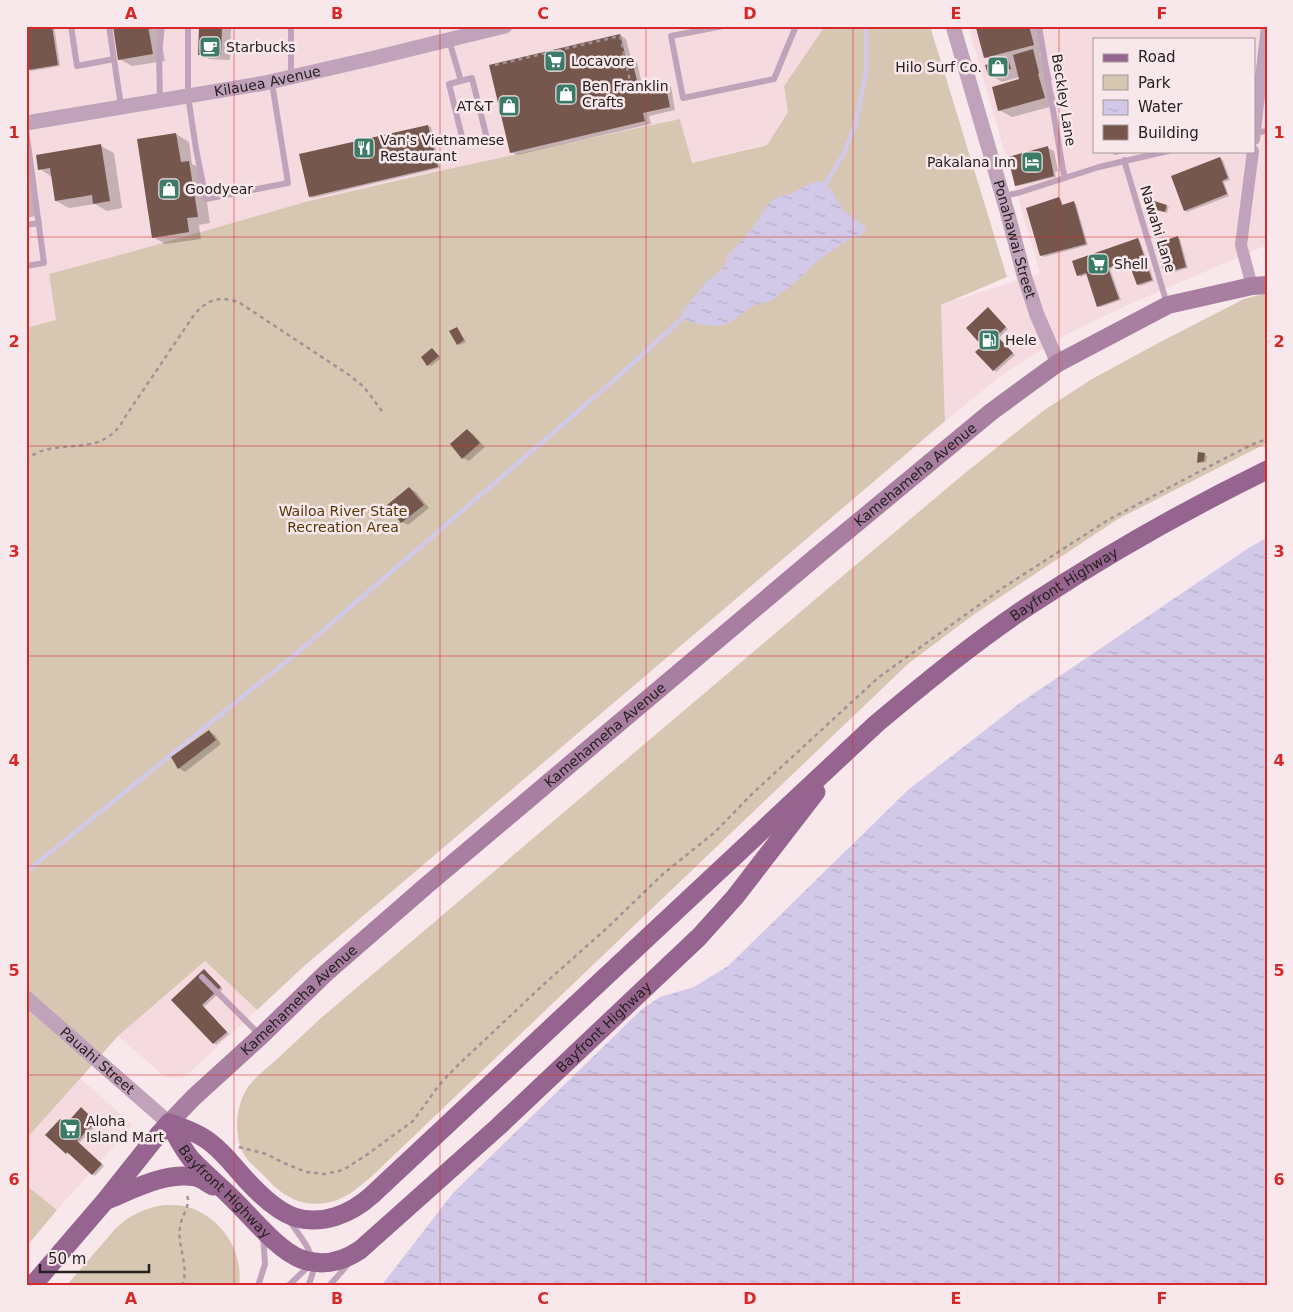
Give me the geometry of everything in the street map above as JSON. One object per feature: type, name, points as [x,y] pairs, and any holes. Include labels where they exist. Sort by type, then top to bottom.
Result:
[{"type":"main road","name":"Kamehameha Avenue","points":[[32,1286],[169,1123],[194,1097],[326,973],[427,885],[991,412],[1058,364],[1168,305],[1260,285],[1267,273]]},
{"type":"main road","name":"Bayfront Highway","points":[[169,1123],[195,1133],[210,1142],[229,1159],[270,1203],[294,1217],[318,1220],[341,1215],[363,1204],[876,724],[931,679],[1000,626],[1114,551],[1206,500],[1267,470]]},
{"type":"main road","name":"Bayfront Highway","points":[[169,1123],[192,1160],[231,1196],[286,1252],[302,1260],[328,1263],[352,1255],[360,1250],[499,1126],[705,931],[736,897],[829,777],[876,724]]},
{"type":"main road","points":[[105,1201],[151,1182],[181,1176],[197,1177],[231,1196]]},
{"type":"street","name":"Kilauea Avenue","points":[[26,122],[291,78],[504,26]]},
{"type":"street","name":"Ponahawai Street","points":[[953,26],[1024,275],[1034,307],[1058,364]]},
{"type":"street","points":[[1256,124],[1267,26]]},
{"type":"street","points":[[1253,152],[1241,245],[1260,285]]},
{"type":"street","name":"Pauahi Street","points":[[26,998],[169,1123]]},
{"type":"lane","points":[[71,26],[77,66],[114,59]]},
{"type":"lane","points":[[109,26],[121,107]]},
{"type":"lane","points":[[160,101],[159,53],[162,26]]},
{"type":"lane","points":[[188,26],[188,96],[206,199],[288,183],[272,81]]},
{"type":"lane","points":[[291,26],[291,78]]},
{"type":"lane","points":[[723,26],[671,36],[684,98],[774,79],[796,26]]},
{"type":"lane","name":"Beckley Lane","points":[[1039,26],[1065,178]]},
{"type":"lane","points":[[449,40],[461,81]]},
{"type":"lane","points":[[472,78],[487,139],[464,145],[449,84],[461,81],[472,78]]},
{"type":"lane","points":[[26,130],[44,263],[26,266]]},
{"type":"lane","points":[[1002,196],[1018,193],[1124,160],[1163,152]]},
{"type":"lane","name":"Nawahi Lane","points":[[1124,160],[1168,305]]},
{"type":"lane","points":[[26,225],[39,223]]},
{"type":"lane","points":[[202,977],[261,1036]]},
{"type":"lane","points":[[283,1211],[308,1249],[313,1262],[308,1286]]},
{"type":"lane","points":[[258,1286],[265,1264],[263,1229]]},
{"type":"lane","points":[[330,1286],[360,1250]]},
{"type":"lane","points":[[288,1286],[313,1262]]},
{"type":"path","points":[[494,65],[620,36],[632,90],[668,82]]},
{"type":"path","points":[[26,460],[32,455],[50,449],[100,442],[114,433],[194,315],[204,305],[217,299],[225,298],[240,303],[349,374],[364,387],[382,411]]},
{"type":"path","points":[[238,1146],[266,1154],[306,1172],[325,1174],[343,1170],[365,1156],[413,1121],[440,1084],[456,1067],[664,874],[715,832],[752,794],[879,677],[963,615],[1108,520],[1253,444],[1267,439]]},
{"type":"path","points":[[182,1286],[185,1279],[185,1264],[180,1247],[180,1227],[188,1200]]},
{"type":"shaded area","points":[[26,26],[825,26],[784,86],[788,112],[767,144],[692,163],[680,119],[439,171],[49,274],[56,320],[26,328]]},
{"type":"shaded area","points":[[968,26],[1267,26],[1267,245],[1132,303],[1065,335],[1003,374],[945,421],[941,305],[1040,273]]},
{"type":"shaded area","points":[[205,961],[257,1010],[187,1075],[180,1078],[165,1077],[118,1036]]},
{"type":"shaded area","points":[[80,1078],[133,1125],[57,1210],[26,1185],[26,1139]]},
{"type":"green space","name":"Wailoa River State Recreation Area","points":[[825,26],[930,26],[1007,277],[941,305],[945,421],[303,967],[257,1010],[205,961],[118,1036],[26,1139],[26,328],[56,320],[49,274],[309,201],[680,119],[692,163],[767,145],[788,112],[784,86]]},
{"type":"green space","points":[[1267,293],[1267,443],[1118,519],[976,613],[909,663],[372,1176],[351,1193],[326,1203],[300,1202],[279,1190],[247,1159],[240,1145],[237,1128],[238,1111],[246,1091],[257,1076],[321,1018],[965,473],[1043,411],[1092,379],[1164,340],[1244,299]]},
{"type":"green space","points":[[26,1185],[57,1210],[26,1247]]},
{"type":"green space","points":[[164,1205],[188,1207],[200,1212],[220,1227],[234,1248],[238,1260],[239,1286],[66,1286],[121,1223],[138,1213]]},
{"type":"water","points":[[819,181],[828,186],[845,211],[867,229],[859,237],[849,239],[817,261],[796,282],[772,300],[753,306],[727,324],[717,326],[687,321],[681,313],[707,281],[724,266],[728,255],[750,231],[768,204],[778,197],[790,194]]},
{"type":"water","points":[[1267,538],[1267,1286],[381,1286],[453,1193],[641,1010],[660,997],[694,987],[728,966],[908,790],[1020,703],[1250,547]]},
{"type":"building","points":[[26,26],[52,26],[58,65],[28,70],[26,62]]},
{"type":"building","points":[[113,26],[148,26],[153,54],[118,60]]},
{"type":"building","name":"Starbucks","points":[[199,26],[222,26],[221,55],[198,55]]},
{"type":"building","points":[[982,26],[1029,26],[1034,45],[984,58],[976,28]]},
{"type":"building","points":[[620,34],[626,58],[631,57],[640,92],[648,91],[647,87],[665,82],[670,107],[643,113],[645,121],[510,153],[489,65]]},
{"type":"building","points":[[1033,49],[1045,98],[998,111],[992,87],[1019,79],[1013,55]]},
{"type":"building","name":"Hilo Surf Co.","points":[[1008,58],[1011,69],[988,75],[985,65]]},
{"type":"building","points":[[428,125],[438,167],[309,197],[299,154]]},
{"type":"building","name":"Goodyear","points":[[176,133],[181,162],[189,161],[198,217],[187,218],[189,232],[152,238],[137,139]]},
{"type":"building","points":[[101,144],[110,201],[93,204],[92,195],[55,201],[50,168],[38,170],[36,155]]},
{"type":"building","name":"Pakalana Inn","points":[[1048,146],[1054,176],[1015,186],[1008,157]]},
{"type":"building","points":[[1220,157],[1228,178],[1222,181],[1227,194],[1184,211],[1171,176]]},
{"type":"building","points":[[1059,197],[1062,205],[1074,201],[1086,244],[1040,256],[1026,208]]},
{"type":"building","points":[[1151,200],[1167,205],[1165,212],[1149,208]]},
{"type":"building","points":[[1178,236],[1186,267],[1164,273],[1155,244]]},
{"type":"building","points":[[1138,238],[1152,280],[1137,285],[1128,261],[1108,268],[1119,299],[1097,307],[1086,273],[1077,276],[1072,261]]},
{"type":"building","name":"Hele","points":[[988,307],[1006,327],[997,336],[1013,353],[993,371],[975,352],[982,346],[966,328]]},
{"type":"building","points":[[457,327],[464,340],[457,345],[449,331]]},
{"type":"building","points":[[432,348],[439,356],[427,366],[421,357]]},
{"type":"building","points":[[467,429],[480,443],[462,459],[450,444]]},
{"type":"building","points":[[1198,452],[1205,453],[1204,461],[1197,463]]},
{"type":"building","points":[[409,487],[424,505],[401,523],[387,505]]},
{"type":"building","points":[[209,730],[216,740],[178,769],[171,757]]},
{"type":"building","points":[[204,969],[221,987],[202,1005],[227,1032],[213,1044],[171,1000]]},
{"type":"building","name":"Aloha Island Mart","points":[[81,1107],[96,1122],[77,1141],[102,1164],[92,1175],[45,1135],[60,1119],[66,1124]]},
{"type":"waterway","points":[[823,188],[843,155],[855,126],[866,73],[866,26]]},
{"type":"waterway","points":[[26,872],[298,652],[612,382],[686,315]]},
{"type":"place","name":"Starbucks","points":[[210,47]]},
{"type":"place","name":"Locavore","points":[[555,61]]},
{"type":"place","name":"Hilo Surf Co.","points":[[998,67]]},
{"type":"place","name":"Ben Franklin Crafts","points":[[566,94]]},
{"type":"place","name":"AT&T","points":[[509,106]]},
{"type":"place","name":"Van's Vietnamese Restaurant","points":[[364,148]]},
{"type":"place","name":"Pakalana Inn","points":[[1032,162]]},
{"type":"place","name":"Goodyear","points":[[169,189]]},
{"type":"place","name":"Shell","points":[[1098,264]]},
{"type":"place","name":"Hele","points":[[989,340]]},
{"type":"place","name":"Aloha Island Mart","points":[[70,1129]]}]
